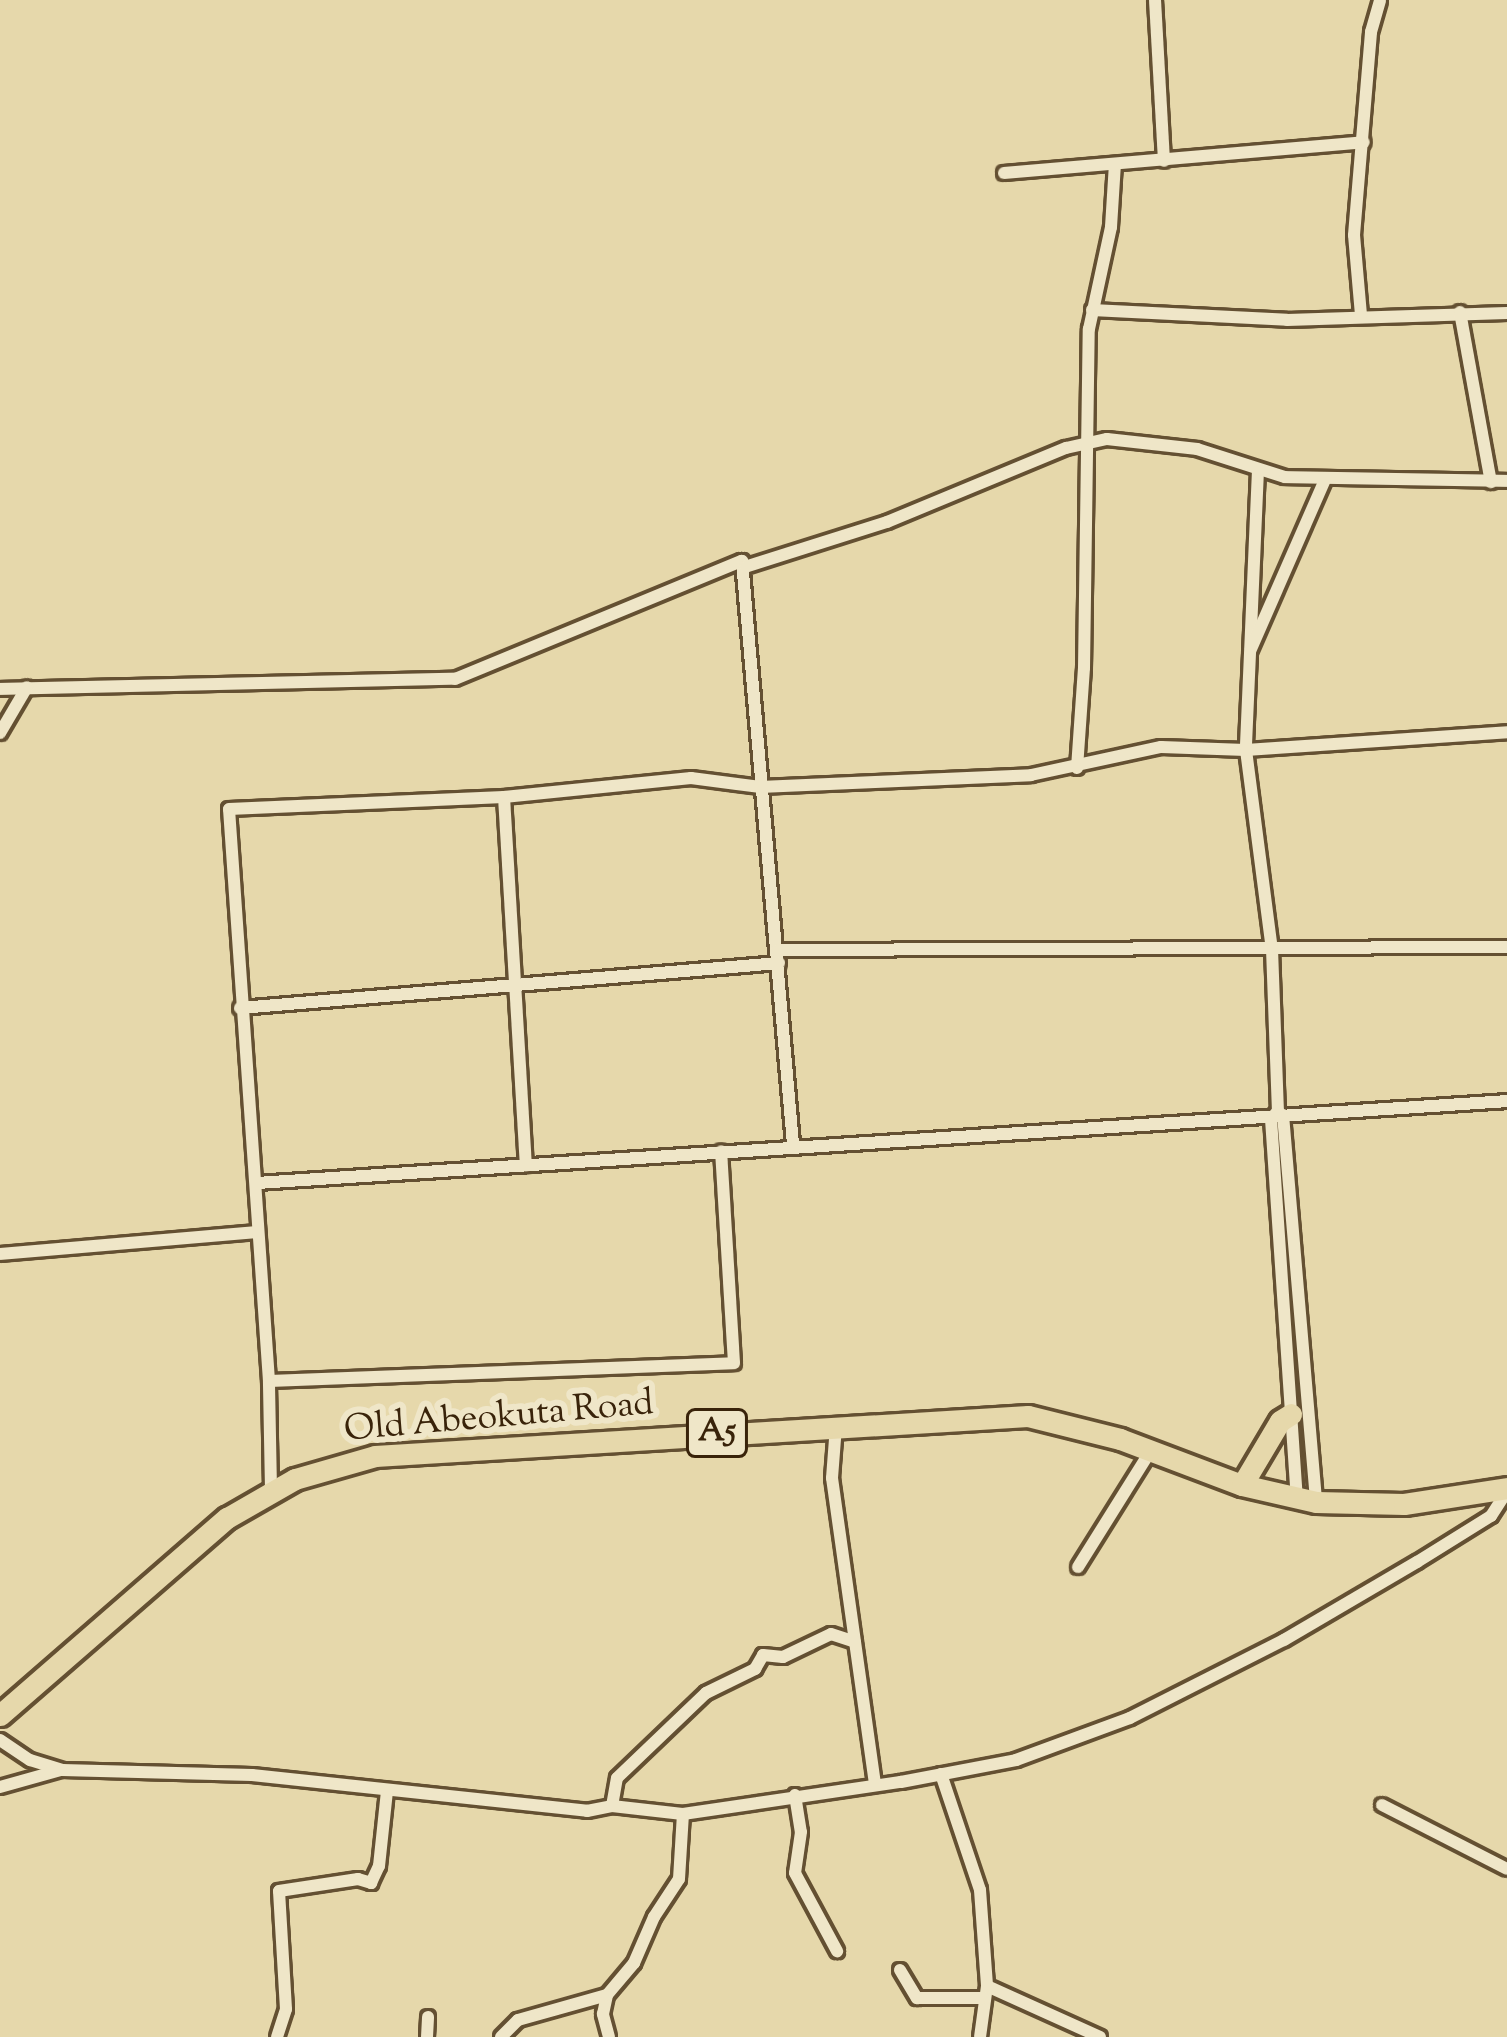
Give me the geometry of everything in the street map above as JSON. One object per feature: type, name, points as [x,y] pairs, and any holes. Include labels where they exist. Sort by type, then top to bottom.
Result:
[{"type":"highway","points":[[1243,1485],[1280,1421],[1301,1414]]},
{"type":"highway","name":"Old Abeokuta Road","points":[[0,1715],[195,1544],[271,1489],[329,1466],[375,1456],[1028,1416],[1151,1450],[1243,1485],[1307,1500],[1404,1504],[1507,1490]]},
{"type":"street","points":[[1155,0],[1164,160]]},
{"type":"street","points":[[1361,315],[1354,236],[1371,32],[1380,0]]},
{"type":"street","points":[[1004,173],[1364,142]]},
{"type":"street","points":[[1077,768],[1084,668],[1092,310],[1111,227],[1115,164]]},
{"type":"street","points":[[1092,310],[1253,320],[1507,313]]},
{"type":"street","points":[[1460,312],[1491,482]]},
{"type":"street","points":[[742,561],[745,567],[887,522],[1086,442],[1176,445],[1258,470],[1325,480],[1507,482]]},
{"type":"street","points":[[1258,470],[1246,750],[1272,949],[1278,1116],[1307,1500]]},
{"type":"street","points":[[1247,661],[1325,480]]},
{"type":"street","points":[[0,689],[455,679],[742,561]]},
{"type":"street","points":[[742,561],[793,1144]]},
{"type":"street","points":[[0,733],[27,687]]},
{"type":"street","points":[[271,1489],[269,1381],[229,809],[504,797],[691,778],[760,787],[1077,768],[1161,747],[1246,750],[1507,732]]},
{"type":"street","points":[[504,797],[526,1165]]},
{"type":"street","points":[[240,1008],[778,956],[1507,946]]},
{"type":"street","points":[[256,1183],[793,1144],[1507,1101]]},
{"type":"street","points":[[269,1381],[734,1363],[721,1151]]},
{"type":"street","points":[[0,1254],[257,1232]]},
{"type":"street","points":[[836,1426],[832,1478],[875,1785]]},
{"type":"street","points":[[1078,1567],[1151,1450]]},
{"type":"street","points":[[0,1740],[30,1760],[62,1770],[252,1775],[587,1811],[611,1806],[683,1814],[875,1785],[1016,1760],[1130,1718],[1208,1681],[1491,1516],[1507,1490]]},
{"type":"street","points":[[611,1806],[617,1778],[706,1694],[754,1669],[764,1655],[782,1657],[831,1634],[845,1634],[856,1643]]},
{"type":"street","points":[[0,1787],[62,1770]]},
{"type":"street","points":[[941,1774],[973,1858],[985,1992],[980,2037]]},
{"type":"street","points":[[277,2037],[286,2009],[279,1891],[358,1879],[370,1883],[379,1866],[388,1791]]},
{"type":"street","points":[[795,1795],[801,1832],[795,1873],[838,1951]]},
{"type":"street","points":[[1382,1804],[1507,1869]]},
{"type":"street","points":[[609,2037],[603,2014],[607,1995],[634,1963],[653,1917],[680,1879],[683,1814]]},
{"type":"street","points":[[900,1970],[917,1998],[985,1992],[1100,2037]]},
{"type":"street","points":[[501,2037],[518,2020],[607,1995]]},
{"type":"street","points":[[427,2037],[428,2018]]}]
